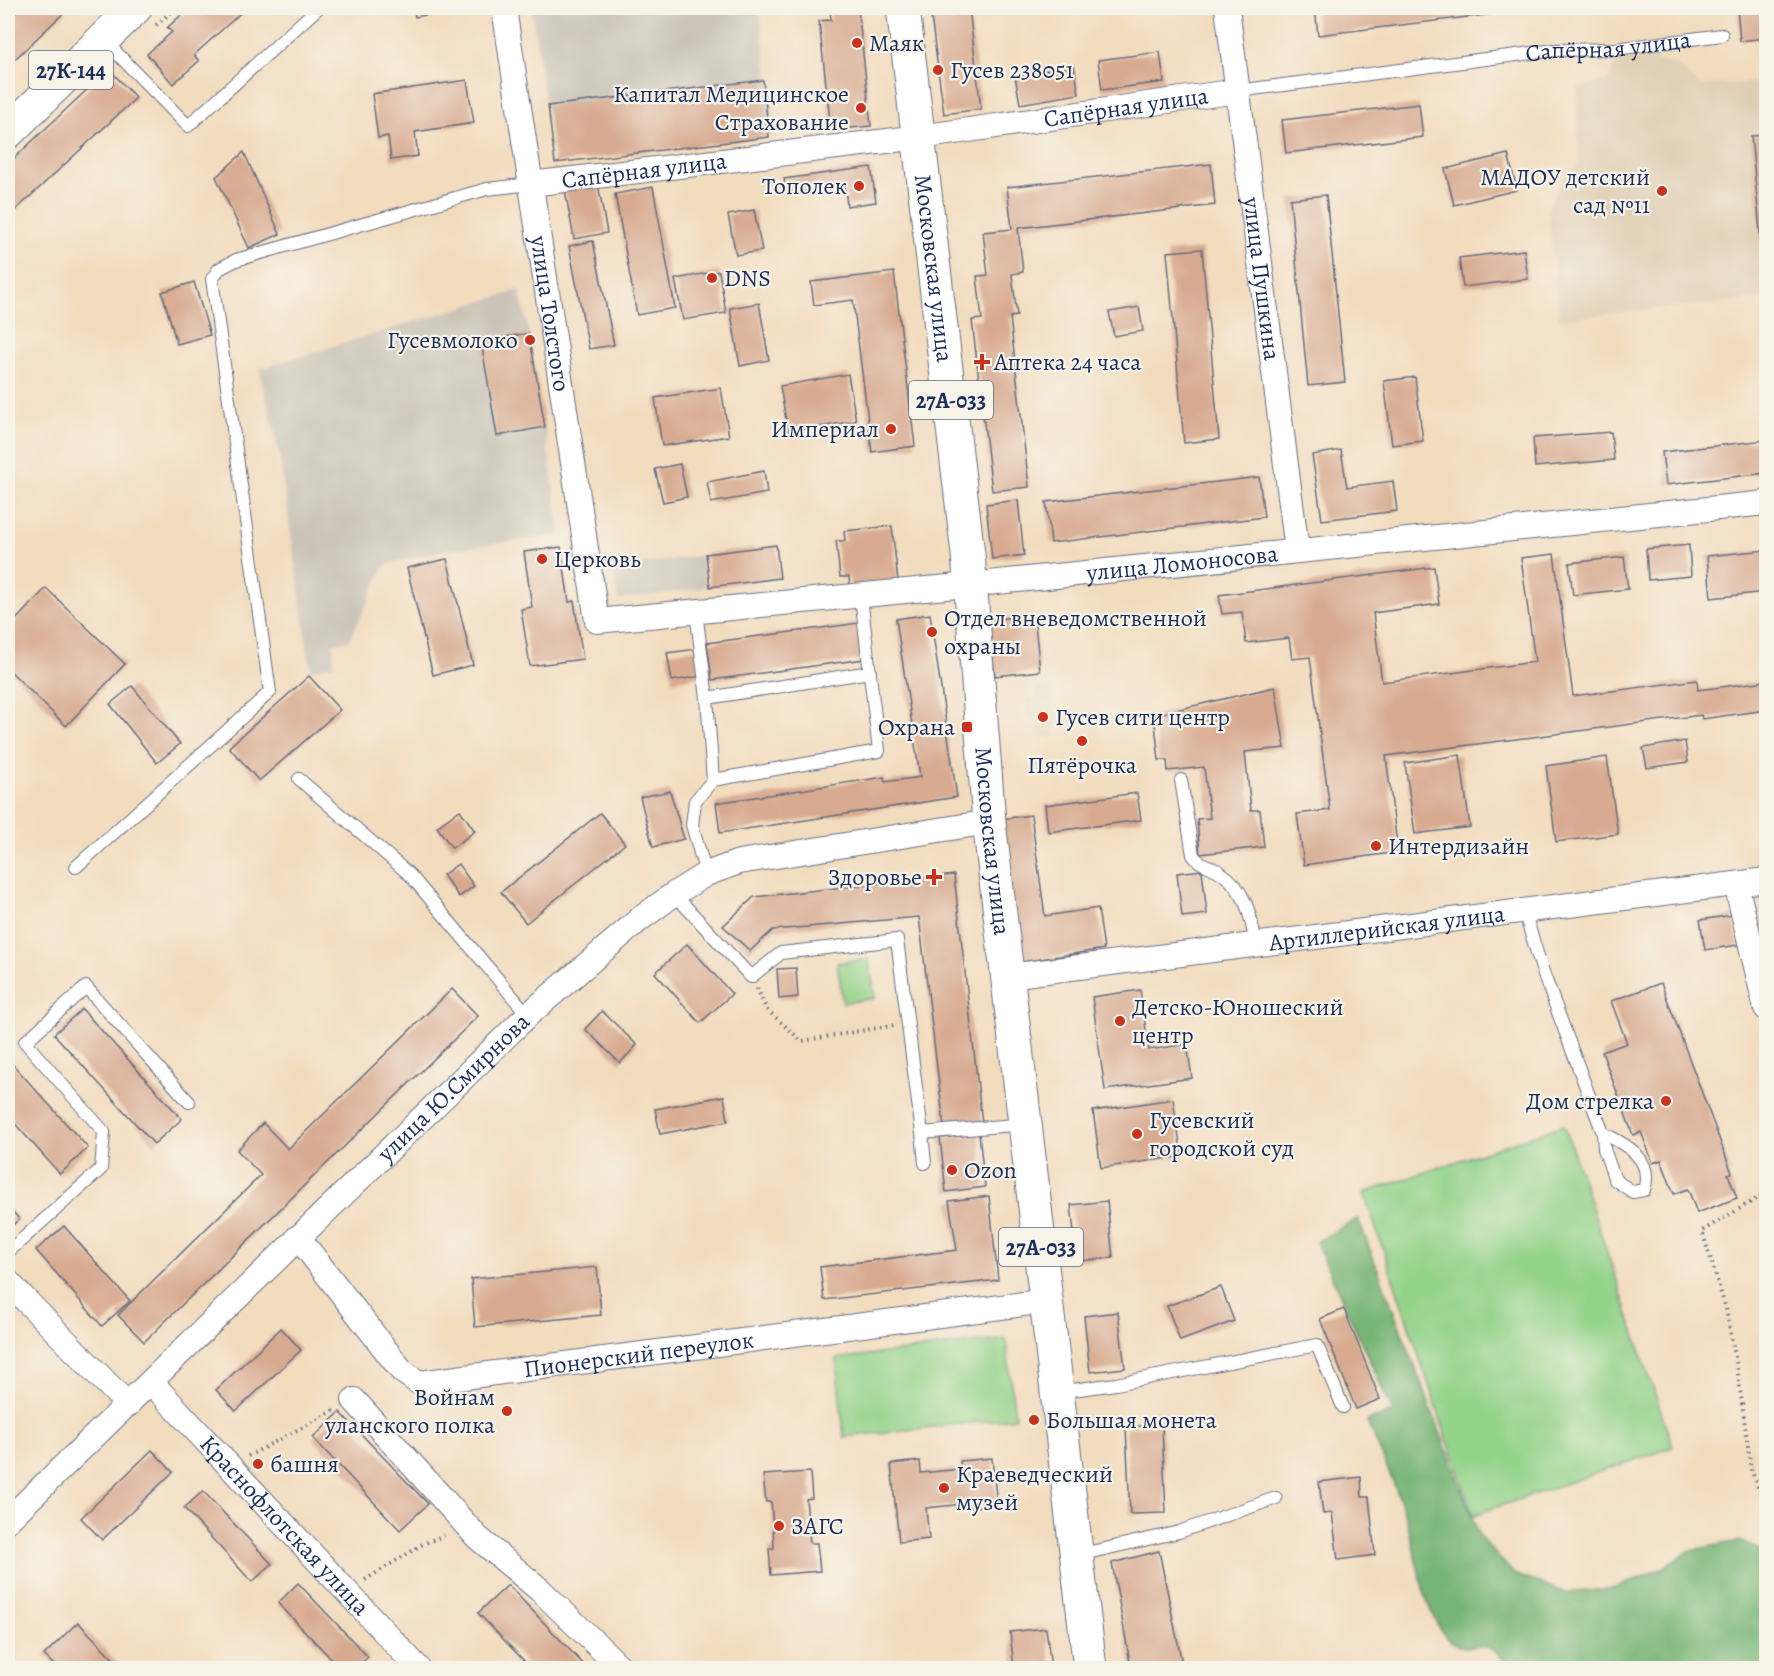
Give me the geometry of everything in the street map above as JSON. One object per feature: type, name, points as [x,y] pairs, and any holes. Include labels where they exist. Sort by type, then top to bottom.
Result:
[{"type":"main road","name":"27К-144","points":[[8,132],[135,8]]},
{"type":"main road","name":"Московская улица","points":[[902,9],[920,136],[971,587],[989,822],[1090,1668]]},
{"type":"street","name":"улица Толстого","points":[[504,8],[597,621]]},
{"type":"street","name":"улица Пушкина","points":[[1227,8],[1298,550]]},
{"type":"street","name":"Сапёрная улица","points":[[531,184],[920,136],[1237,91]]},
{"type":"street","name":"улица Ломоносова","points":[[597,621],[971,587],[1298,550],[1767,503]]},
{"type":"street","name":"улица Ю.Смирнова","points":[[8,1520],[528,1015],[640,919],[674,894],[706,874],[739,862],[989,822]]},
{"type":"street","name":"Артиллерийская улица","points":[[1008,976],[1767,880]]},
{"type":"street","points":[[1736,884],[1767,1008]]},
{"type":"street","name":"Пионерский переулок","points":[[298,1237],[402,1371],[418,1383],[1047,1301]]},
{"type":"street","points":[[8,1282],[128,1405]]},
{"type":"street","name":"Краснофлотская улица","points":[[151,1382],[418,1668]]},
{"type":"street","points":[[354,1400],[477,1537],[540,1590],[621,1668]]},
{"type":"lane","points":[[103,39],[188,126],[318,8]]},
{"type":"lane","name":"Сапёрная улица","points":[[1237,91],[1555,50],[1615,49],[1722,35]]},
{"type":"lane","points":[[76,867],[270,692],[212,279],[215,274],[219,269],[236,260],[418,208],[487,189],[531,184]]},
{"type":"lane","points":[[706,874],[692,825],[695,801],[713,780],[879,751],[861,597]]},
{"type":"lane","points":[[696,612],[707,698],[713,780]]},
{"type":"lane","points":[[707,698],[870,672]]},
{"type":"lane","points":[[299,779],[410,874],[528,1015]]},
{"type":"lane","points":[[1181,780],[1193,855],[1197,861],[1219,871],[1231,880],[1241,894],[1249,907],[1256,945]]},
{"type":"lane","points":[[674,894],[751,977],[781,953],[897,940],[925,1163]]},
{"type":"lane","points":[[1524,911],[1543,972],[1603,1133],[1604,1149],[1615,1180],[1632,1192],[1644,1190],[1647,1181],[1640,1157],[1623,1143],[1603,1133]]},
{"type":"lane","points":[[8,1252],[101,1168],[104,1132],[25,1042],[86,987],[189,1102]]},
{"type":"lane","points":[[922,1133],[1026,1124]]},
{"type":"lane","points":[[1058,1392],[1317,1345],[1343,1407]]},
{"type":"lane","points":[[1077,1555],[1179,1532],[1276,1498]]},
{"type":"path","points":[[751,977],[768,1010],[802,1041],[908,1023]]},
{"type":"path","points":[[1767,1193],[1702,1231],[1726,1309],[1737,1367],[1751,1469],[1767,1508]]},
{"type":"path","points":[[228,1465],[354,1400]]},
{"type":"path","points":[[349,1594],[371,1574],[423,1544],[445,1535],[462,1532],[477,1537]]},
{"type":"shaded area","points":[[531,8],[759,8],[776,136],[555,163]]},
{"type":"shaded area","name":"МАДОУ детский сад №11","points":[[1619,51],[1679,66],[1700,86],[1766,81],[1766,298],[1559,319],[1548,207],[1566,175],[1579,165],[1577,88],[1609,79]]},
{"type":"shaded area","points":[[519,290],[529,333],[481,342],[497,435],[545,427],[560,535],[439,551],[385,565],[349,641],[333,643],[334,665],[311,670],[278,446],[259,369]]},
{"type":"shaded area","points":[[702,555],[706,587],[618,600],[613,568]]},
{"type":"shaded area","points":[[1053,686],[1055,737],[1038,737],[1037,719],[1027,719],[1026,698],[1036,698],[1035,687]]},
{"type":"green space","points":[[869,959],[875,998],[843,1003],[837,963]]},
{"type":"green space","points":[[1564,1125],[1673,1447],[1473,1515],[1364,1193]]},
{"type":"green space","points":[[1358,1218],[1480,1537],[1514,1574],[1566,1593],[1616,1588],[1663,1568],[1691,1550],[1739,1541],[1766,1552],[1766,1668],[1508,1668],[1492,1649],[1461,1646],[1445,1636],[1430,1609],[1401,1503],[1367,1421],[1393,1412],[1316,1242]]},
{"type":"green space","points":[[1006,1339],[1015,1418],[844,1437],[836,1359]]},
{"type":"building","points":[[12,8],[69,8],[15,59],[8,51],[8,12]]},
{"type":"building","points":[[189,8],[246,8],[194,55],[199,61],[173,84],[147,54],[172,32],[167,28]]},
{"type":"building","points":[[414,8],[455,8],[456,10],[415,17]]},
{"type":"building","points":[[830,8],[858,8],[871,126],[831,130],[819,21],[831,20]]},
{"type":"building","points":[[969,8],[981,109],[944,114],[930,9]]},
{"type":"building","points":[[1315,8],[1536,8],[1536,9],[1318,35]]},
{"type":"building","points":[[1737,8],[1766,8],[1766,38],[1740,41]]},
{"type":"building","points":[[1160,52],[1164,82],[1102,90],[1098,60]]},
{"type":"building","points":[[1074,66],[1079,94],[1020,104],[1015,76]]},
{"type":"building","points":[[109,69],[136,98],[8,217],[8,164]]},
{"type":"building","points":[[467,80],[474,123],[415,132],[418,156],[391,160],[388,136],[378,138],[372,94]]},
{"type":"building","points":[[763,80],[769,137],[555,163],[548,106]]},
{"type":"building","points":[[1419,104],[1423,137],[1286,153],[1282,120]]},
{"type":"building","points":[[1766,135],[1766,262],[1763,262],[1751,136]]},
{"type":"building","points":[[244,152],[280,234],[249,248],[216,177]]},
{"type":"building","points":[[1508,154],[1517,190],[1454,205],[1445,169]]},
{"type":"building","points":[[1211,164],[1215,205],[1018,228],[1023,272],[1012,274],[1017,316],[1010,317],[1029,487],[992,491],[972,320],[982,319],[977,276],[988,275],[983,232],[1012,229],[1007,187]]},
{"type":"building","points":[[871,167],[876,202],[847,206],[845,187],[786,194],[784,179]]},
{"type":"building","points":[[598,184],[607,233],[574,239],[565,190]]},
{"type":"building","points":[[653,187],[675,308],[637,315],[615,194]]},
{"type":"building","points":[[1326,195],[1345,382],[1308,386],[1290,199]]},
{"type":"building","points":[[754,210],[762,251],[736,255],[728,215]]},
{"type":"building","points":[[593,241],[614,345],[589,349],[569,246]]},
{"type":"building","points":[[1202,249],[1219,439],[1184,443],[1167,252]]},
{"type":"building","points":[[1524,250],[1528,279],[1463,287],[1459,258]]},
{"type":"building","points":[[719,271],[726,313],[683,320],[675,279]]},
{"type":"building","points":[[894,272],[915,446],[872,452],[853,300],[814,305],[811,282]]},
{"type":"building","points":[[194,282],[210,335],[177,344],[162,292]]},
{"type":"building","points":[[759,303],[769,360],[740,366],[730,308]]},
{"type":"building","points":[[1139,307],[1143,331],[1114,336],[1109,312]]},
{"type":"building","points":[[529,333],[545,427],[497,436],[481,341]]},
{"type":"building","points":[[848,374],[856,421],[788,432],[780,386]]},
{"type":"building","points":[[1415,377],[1423,441],[1392,445],[1384,381]]},
{"type":"building","points":[[721,388],[729,436],[662,446],[655,398]]},
{"type":"building","points":[[1611,432],[1614,460],[1535,467],[1533,438]]},
{"type":"building","points":[[1766,440],[1766,473],[1666,485],[1662,452]]},
{"type":"building","points":[[1341,450],[1347,487],[1393,481],[1397,511],[1322,520],[1312,455]]},
{"type":"building","points":[[680,464],[687,497],[663,502],[655,469]]},
{"type":"building","points":[[764,471],[767,493],[711,503],[707,482]]},
{"type":"building","points":[[1259,477],[1264,517],[1051,543],[1046,502]]},
{"type":"building","points":[[1018,500],[1024,555],[992,559],[986,504]]},
{"type":"building","points":[[892,526],[898,581],[850,586],[849,577],[840,577],[836,541],[845,541],[844,531]]},
{"type":"building","points":[[776,545],[780,578],[710,587],[706,554]]},
{"type":"building","points":[[1689,545],[1691,576],[1648,580],[1646,549]]},
{"type":"building","points":[[561,547],[569,602],[574,601],[583,659],[530,666],[521,609],[532,607],[524,552]]},
{"type":"building","points":[[1766,550],[1766,592],[1711,598],[1707,556]]},
{"type":"building","points":[[1554,554],[1573,696],[1697,680],[1698,690],[1766,681],[1766,710],[1702,719],[1701,715],[1386,756],[1398,852],[1304,865],[1297,814],[1330,810],[1310,657],[1292,659],[1289,638],[1246,643],[1242,612],[1222,614],[1219,595],[1434,567],[1439,604],[1373,613],[1382,682],[1535,662],[1521,558]]},
{"type":"building","points":[[1624,557],[1628,589],[1573,595],[1569,563]]},
{"type":"building","points":[[447,559],[473,665],[433,675],[407,568]]},
{"type":"building","points":[[46,588],[125,664],[66,726],[8,669],[8,628]]},
{"type":"building","points":[[930,614],[957,797],[720,833],[716,803],[884,777],[885,782],[920,777],[896,619]]},
{"type":"building","points":[[1034,615],[1040,671],[995,676],[988,620]]},
{"type":"building","points":[[859,623],[864,659],[712,680],[707,643]]},
{"type":"building","points":[[697,649],[702,676],[672,681],[667,653]]},
{"type":"building","points":[[309,676],[340,710],[259,781],[229,747]]},
{"type":"building","points":[[132,686],[180,744],[157,763],[110,704]]},
{"type":"building","points":[[1275,687],[1285,748],[1245,752],[1251,810],[1260,810],[1264,847],[1200,854],[1197,819],[1210,818],[1204,767],[1168,771],[1167,760],[1159,760],[1154,715]]},
{"type":"building","points":[[1685,741],[1688,762],[1647,768],[1643,748]]},
{"type":"building","points":[[1460,755],[1470,827],[1415,834],[1405,763]]},
{"type":"building","points":[[1607,757],[1618,834],[1556,842],[1546,766]]},
{"type":"building","points":[[670,791],[684,839],[653,847],[640,797]]},
{"type":"building","points":[[1137,793],[1141,820],[1048,832],[1045,805]]},
{"type":"building","points":[[460,810],[475,831],[452,848],[437,827]]},
{"type":"building","points":[[600,813],[625,844],[526,923],[501,892]]},
{"type":"building","points":[[1031,815],[1045,916],[1098,908],[1104,949],[1015,963],[1002,819]]},
{"type":"building","points":[[458,864],[474,886],[459,897],[443,875]]},
{"type":"building","points":[[1202,870],[1207,914],[1182,917],[1177,873]]},
{"type":"building","points":[[954,875],[982,1123],[944,1126],[919,917],[773,930],[750,951],[723,926],[754,897]]},
{"type":"building","points":[[1733,915],[1738,945],[1705,950],[1700,920]]},
{"type":"building","points":[[687,944],[732,994],[700,1023],[655,973]]},
{"type":"building","points":[[796,968],[798,997],[779,999],[777,969]]},
{"type":"building","points":[[1661,983],[1732,1173],[1728,1174],[1737,1198],[1697,1213],[1688,1189],[1674,1194],[1661,1160],[1653,1163],[1641,1132],[1633,1135],[1602,1052],[1627,1043],[1611,1001]]},
{"type":"building","points":[[452,989],[478,1016],[144,1342],[118,1315],[261,1175],[237,1150],[263,1123],[288,1149]]},
{"type":"building","name":"Детско-Юношеский центр","points":[[1140,990],[1149,1050],[1187,1044],[1192,1078],[1105,1090],[1092,997]]},
{"type":"building","points":[[82,1009],[182,1119],[154,1144],[54,1034]]},
{"type":"building","points":[[602,1011],[637,1045],[620,1063],[585,1029]]},
{"type":"building","points":[[8,1059],[88,1148],[60,1174],[8,1116]]},
{"type":"building","points":[[724,1096],[728,1121],[660,1134],[655,1109]]},
{"type":"building","name":"Гусевский городской суд","points":[[1173,1099],[1182,1156],[1101,1168],[1093,1111]]},
{"type":"building","points":[[979,1134],[985,1187],[946,1192],[940,1138]]},
{"type":"building","points":[[989,1196],[998,1280],[824,1300],[820,1267],[957,1250],[949,1201]]},
{"type":"building","points":[[1107,1201],[1113,1258],[1077,1261],[1071,1205]]},
{"type":"building","points":[[8,1206],[19,1219],[8,1230]]},
{"type":"building","points":[[64,1226],[130,1301],[102,1326],[36,1250]]},
{"type":"building","points":[[597,1267],[601,1315],[475,1327],[471,1279]]},
{"type":"building","points":[[1221,1287],[1234,1321],[1180,1341],[1167,1306]]},
{"type":"building","points":[[1344,1309],[1380,1399],[1356,1409],[1320,1319]]},
{"type":"building","points":[[1118,1312],[1125,1368],[1090,1372],[1084,1316]]},
{"type":"building","points":[[281,1328],[301,1350],[236,1411],[216,1390]]},
{"type":"building","points":[[340,1412],[428,1504],[400,1530],[313,1438]]},
{"type":"building","points":[[1162,1425],[1166,1513],[1130,1514],[1126,1427]]},
{"type":"building","points":[[152,1450],[173,1472],[102,1540],[81,1518]]},
{"type":"building","name":"Краеведческий музей","points":[[992,1458],[997,1505],[964,1508],[964,1504],[926,1508],[929,1539],[899,1542],[891,1464],[920,1461],[921,1473],[961,1469],[960,1461]]},
{"type":"building","points":[[810,1472],[812,1498],[806,1499],[810,1543],[817,1543],[820,1571],[771,1575],[769,1549],[774,1548],[771,1502],[766,1502],[763,1475]]},
{"type":"building","points":[[1361,1477],[1362,1497],[1369,1497],[1375,1555],[1338,1560],[1332,1513],[1323,1514],[1319,1482]]},
{"type":"building","points":[[203,1491],[272,1564],[252,1582],[184,1508]]},
{"type":"building","points":[[1159,1551],[1183,1668],[1131,1668],[1112,1563]]},
{"type":"building","points":[[298,1583],[368,1657],[356,1668],[340,1668],[278,1603]]},
{"type":"building","points":[[508,1585],[587,1668],[531,1668],[478,1613]]},
{"type":"building","points":[[78,1622],[122,1668],[57,1668],[44,1655]]},
{"type":"building","points":[[1046,1628],[1051,1668],[1014,1668],[1010,1632]]},
{"type":"place","name":"Маяк","points":[[857,43]]},
{"type":"place","name":"Гусев 238051","points":[[938,70]]},
{"type":"place","name":"Капитал Медицинское Страхование","points":[[861,108]]},
{"type":"place","name":"Тополек","points":[[859,186]]},
{"type":"place","name":"МАДОУ детский сад №11","points":[[1662,191]]},
{"type":"place","name":"DNS","points":[[712,278]]},
{"type":"place","name":"Гусевмолоко","points":[[530,340]]},
{"type":"place","name":"Аптека 24 часа","points":[[982,362]]},
{"type":"place","name":"Империал","points":[[891,429]]},
{"type":"place","name":"Церковь","points":[[542,559]]},
{"type":"place","name":"Отдел вневедомственной охраны","points":[[932,632]]},
{"type":"place","name":"Гусев сити центр","points":[[1043,717]]},
{"type":"place","name":"Охрана","points":[[967,727]]},
{"type":"place","name":"Пятёрочка","points":[[1082,741]]},
{"type":"place","name":"Интердизайн","points":[[1376,846]]},
{"type":"place","name":"Здоровье","points":[[934,877]]},
{"type":"place","name":"Детско-Юношеский центр","points":[[1120,1021]]},
{"type":"place","name":"Дом стрелка","points":[[1666,1101]]},
{"type":"place","name":"Гусевский городской суд","points":[[1137,1134]]},
{"type":"place","name":"Ozon","points":[[952,1170]]},
{"type":"place","name":"Войнам уланского полка","points":[[507,1411]]},
{"type":"place","name":"Большая монета","points":[[1034,1420]]},
{"type":"place","name":"башня","points":[[258,1464]]},
{"type":"place","name":"Краеведческий музей","points":[[944,1488]]},
{"type":"place","name":"ЗАГС","points":[[779,1526]]}]
